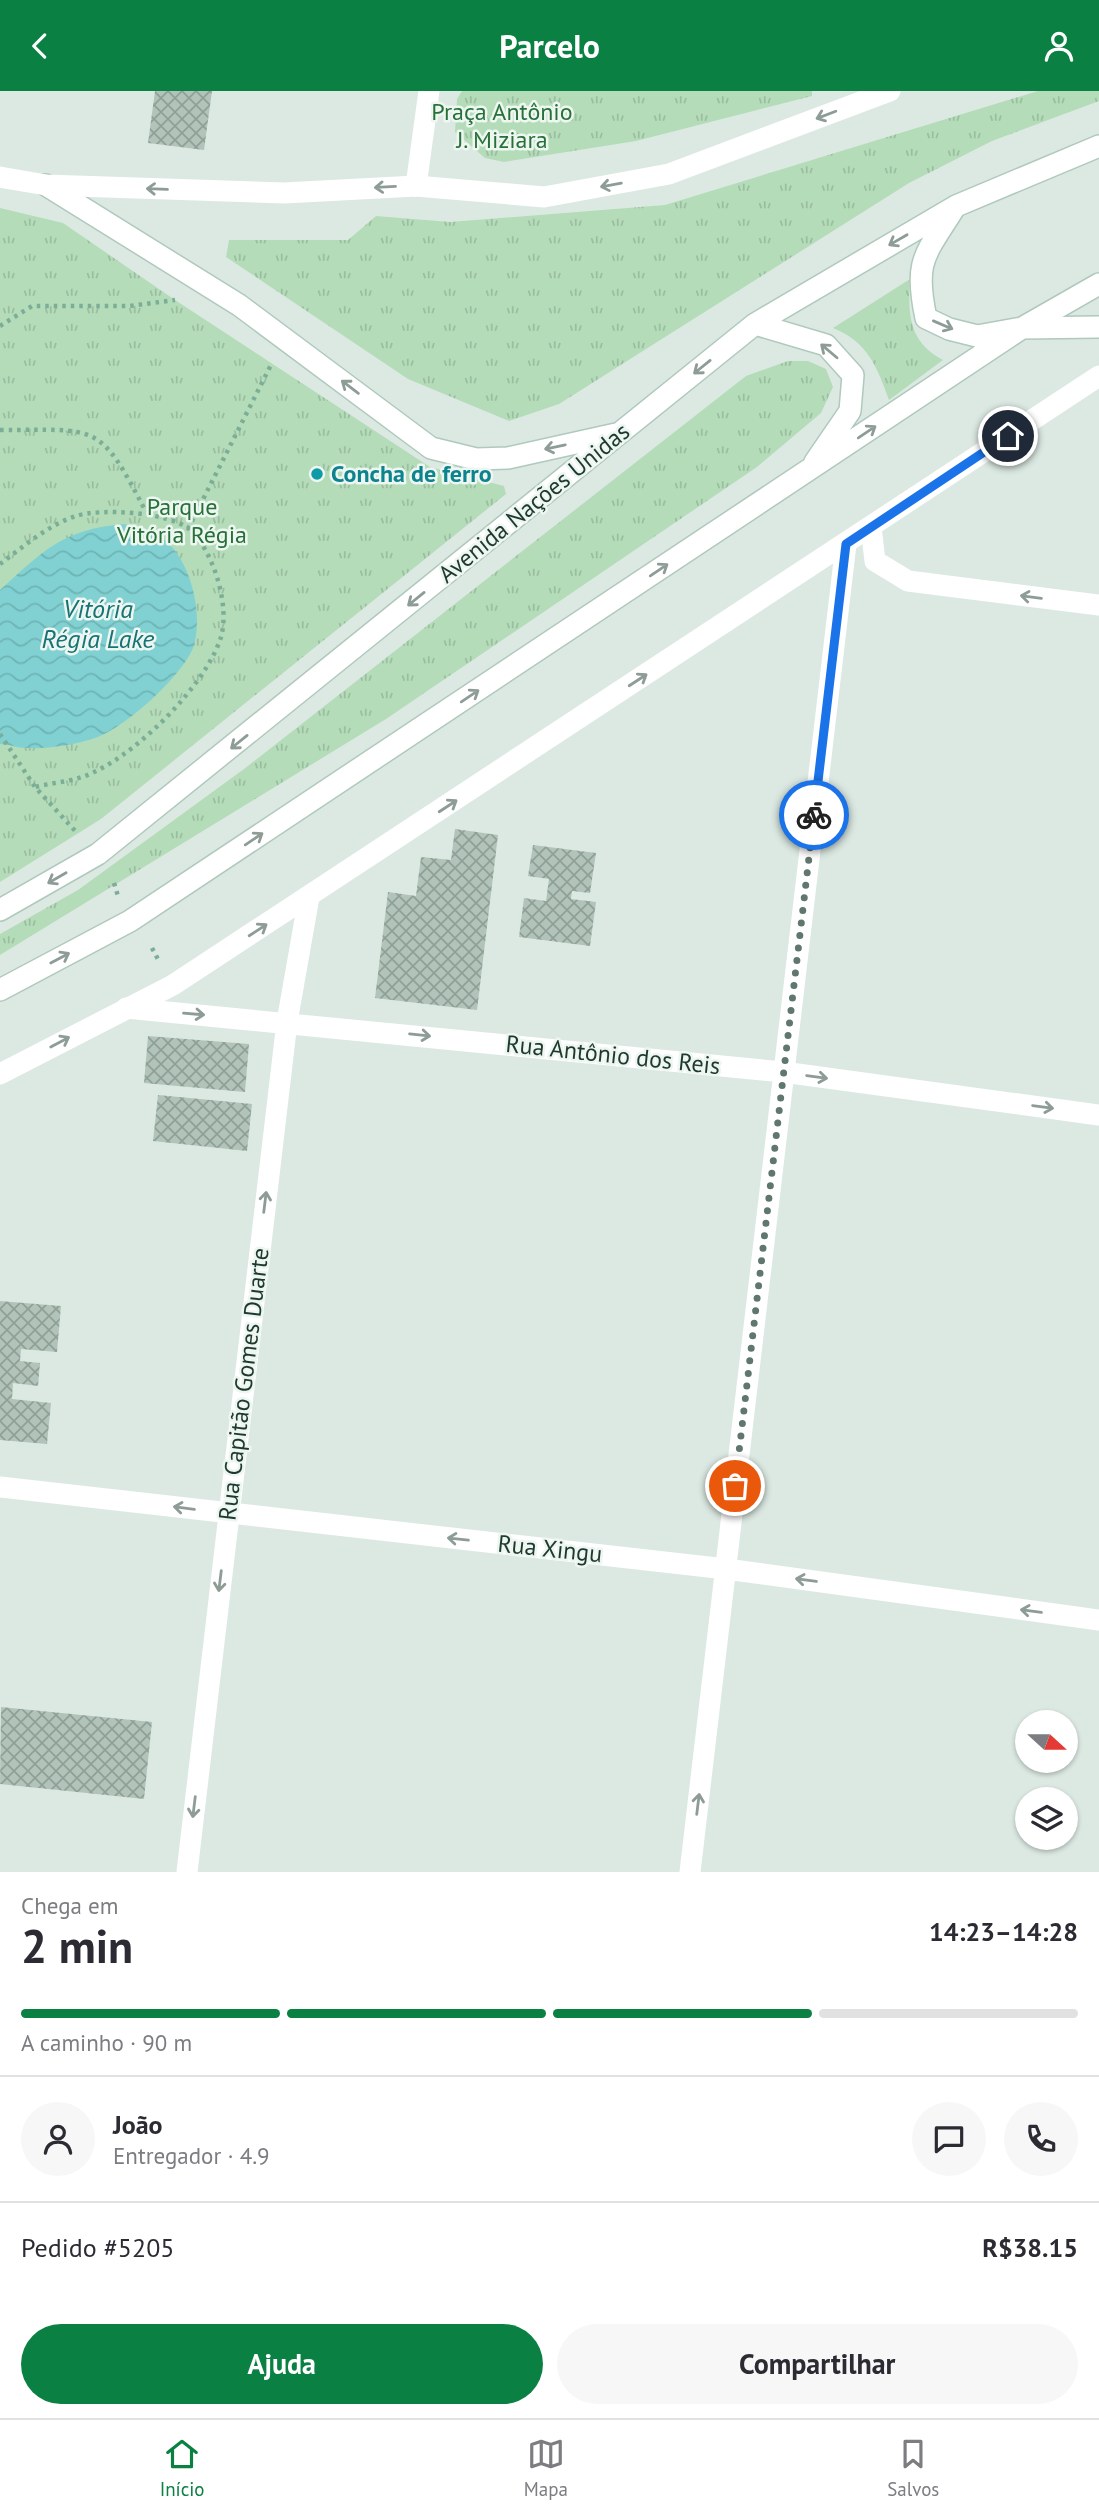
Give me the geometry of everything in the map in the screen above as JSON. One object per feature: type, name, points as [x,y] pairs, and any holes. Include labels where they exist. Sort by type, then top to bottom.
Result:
[{"type":"street","points":[[416,186],[429,91]]},
{"type":"street","points":[[0,177],[46,185],[284,193],[416,186],[544,197],[669,174],[890,91]]},
{"type":"street","name":"Avenida Nações Unidas","points":[[0,910],[98,854],[755,324],[956,206],[1099,146]]},
{"type":"street","points":[[46,185],[239,305],[431,448],[476,459],[508,458],[621,433]]},
{"type":"street","points":[[956,206],[921,260],[919,285],[926,318],[949,329],[977,336],[1023,328],[1099,327]]},
{"type":"street","points":[[0,990],[130,921],[1023,328],[1099,284]]},
{"type":"street","points":[[755,324],[826,345],[853,375],[850,411],[810,470]]},
{"type":"street","points":[[0,1074],[173,985],[1099,376]]},
{"type":"street","points":[[871,527],[876,561],[908,581],[1099,605]]},
{"type":"street","points":[[690,1872],[846,544]]},
{"type":"street","name":"Rua Capitão Gomes Duarte","points":[[187,1872],[287,1022],[309,897]]},
{"type":"street","name":"Rua Antônio dos Reis","points":[[126,1008],[783,1072],[1099,1115]]},
{"type":"street","name":"Rua Xingu","points":[[0,1487],[726,1569],[1099,1620]]},
{"type":"path","points":[[0,326],[32,306],[130,306],[175,300]]},
{"type":"path","points":[[188,529],[272,362]]},
{"type":"path","points":[[0,430],[72,430],[102,440],[122,466],[146,512]]},
{"type":"path","points":[[0,564],[46,530],[77,515],[146,512],[188,529],[213,564],[222,591],[222,636],[195,688],[152,731],[108,764],[83,777],[36,787]]},
{"type":"path","points":[[0,734],[36,787],[78,834]]},
{"type":"green space","name":"Praça Antônio J. Miziara","points":[[462,91],[812,91],[812,96],[636,141],[504,162],[485,158],[455,132],[457,99]]},
{"type":"green space","points":[[1038,91],[1099,91],[1099,101],[992,141],[909,183],[559,404],[509,421],[408,379],[226,257],[229,240],[348,240],[376,216],[450,222],[665,205]]},
{"type":"green space","name":"Parque Vitória Régia","points":[[0,208],[63,223],[175,300],[430,467],[504,486],[506,494],[101,819],[0,882]]},
{"type":"green space","points":[[910,279],[910,315],[917,335],[931,353],[943,360],[889,400],[875,366],[863,348],[833,328]]},
{"type":"green space","points":[[788,361],[808,361],[826,369],[833,387],[821,413],[757,467],[386,719],[0,955],[0,934],[78,890],[244,769],[746,376]]},
{"type":"water","name":"Vitória Régia Lake","points":[[124,524],[164,539],[184,564],[194,593],[197,622],[193,648],[187,660],[165,687],[136,713],[95,738],[52,747],[23,748],[0,744],[0,590],[55,544],[85,531]]},
{"type":"building","points":[[155,91],[212,91],[204,150],[148,143]]},
{"type":"building","points":[[455,829],[498,835],[477,1010],[375,998],[388,892],[416,896],[421,857],[451,860]]},
{"type":"building","points":[[533,845],[596,853],[590,893],[572,891],[571,899],[596,902],[590,946],[519,937],[524,898],[546,901],[549,879],[528,876]]},
{"type":"building","points":[[148,1036],[249,1044],[245,1092],[144,1083]]},
{"type":"building","points":[[158,1095],[252,1104],[247,1151],[153,1141]]},
{"type":"building","points":[[0,1301],[61,1306],[57,1352],[21,1349],[20,1361],[40,1363],[38,1386],[13,1383],[12,1399],[51,1403],[47,1444],[0,1440]]},
{"type":"building","points":[[1,1707],[152,1722],[144,1799],[0,1784]]},
{"type":"way so far","points":[[735,1486],[814,815]]},
{"type":"place","name":"Concha de ferro","points":[[317,474]]},
{"type":"route","points":[[814,815],[846,544],[1008,436]]}]
